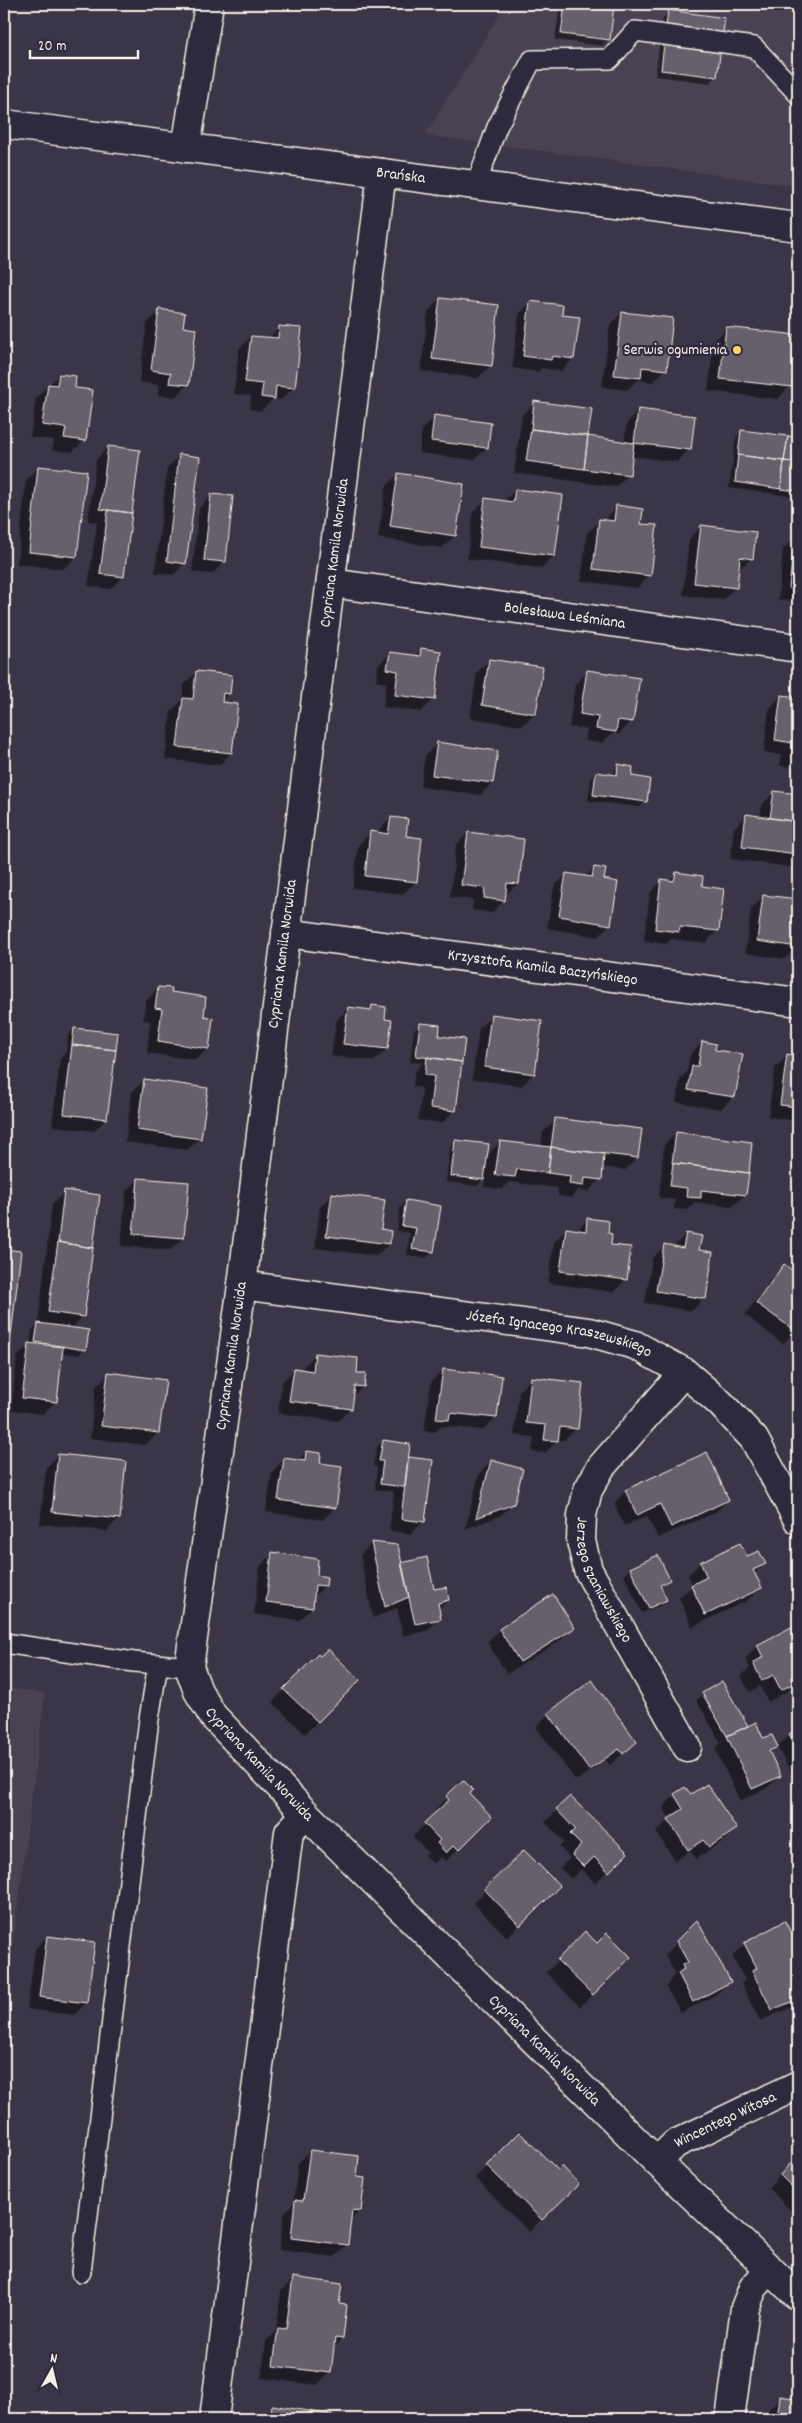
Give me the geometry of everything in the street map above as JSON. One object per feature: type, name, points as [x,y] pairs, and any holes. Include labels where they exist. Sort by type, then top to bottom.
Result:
[{"type":"street","points":[[186,148],[209,4]]},
{"type":"street","name":"Brańska","points":[[4,124],[798,227]]},
{"type":"street","name":"Cypriana Kamila Norwida","points":[[382,173],[242,1285],[189,1667],[198,1691],[213,1716],[306,1814],[657,2162],[798,2296]]},
{"type":"street","name":"Bolesława Leśmiana","points":[[331,583],[798,648]]},
{"type":"street","name":"Krzysztofa Kamila Baczyńskiego","points":[[286,933],[798,1002]]},
{"type":"street","name":"Józefa Ignacego Kraszewskiego","points":[[242,1285],[590,1332],[635,1345],[684,1372],[720,1403],[754,1439],[798,1520]]},
{"type":"street","name":"Jerzego Szaniawskiego","points":[[684,1372],[601,1467],[588,1490],[582,1515],[581,1542],[588,1570],[687,1747]]},
{"type":"street","points":[[214,2419],[289,1832],[306,1814]]},
{"type":"street","name":"Wincentego Witosa","points":[[657,2162],[675,2144],[798,2085]]},
{"type":"street","points":[[730,2419],[745,2308],[753,2288],[770,2269]]},
{"type":"lane","points":[[476,185],[497,127],[532,60],[610,59],[635,30],[754,47],[798,94]]},
{"type":"lane","points":[[4,1643],[189,1667]]},
{"type":"lane","points":[[81,2272],[148,1719],[158,1664]]},
{"type":"shaded area","points":[[506,4],[798,4],[798,186],[425,135]]},
{"type":"shaded area","points":[[4,1688],[45,1693],[4,2015]]},
{"type":"building","points":[[565,4],[614,4],[610,40],[561,34]]},
{"type":"building","points":[[668,10],[725,18],[717,77],[661,70]]},
{"type":"building","points":[[440,298],[499,305],[492,366],[432,359]]},
{"type":"building","points":[[530,301],[563,305],[562,315],[580,317],[574,359],[552,356],[551,360],[523,356]]},
{"type":"building","points":[[159,309],[185,313],[183,327],[196,329],[189,385],[169,383],[171,373],[151,370]]},
{"type":"building","points":[[622,312],[673,318],[667,370],[642,367],[641,378],[614,375]]},
{"type":"building","points":[[279,326],[302,328],[295,388],[276,386],[275,399],[261,397],[263,384],[245,382],[251,336],[278,338]]},
{"type":"building","points":[[726,327],[797,335],[792,387],[720,379]]},
{"type":"building","points":[[59,374],[76,376],[75,388],[93,390],[86,441],[64,438],[66,428],[42,425],[48,384],[57,385]]},
{"type":"building","points":[[534,401],[592,409],[588,436],[531,429]]},
{"type":"building","points":[[638,409],[695,416],[691,450],[634,443]]},
{"type":"building","points":[[434,415],[491,423],[488,448],[431,441]]},
{"type":"building","points":[[531,429],[588,436],[584,469],[526,461]]},
{"type":"building","points":[[741,430],[788,436],[784,461],[738,455]]},
{"type":"building","points":[[588,436],[634,443],[630,475],[584,469]]},
{"type":"building","points":[[788,436],[798,437],[798,463],[784,461]]},
{"type":"building","points":[[108,446],[140,450],[132,513],[100,509]]},
{"type":"building","points":[[179,454],[200,457],[186,564],[167,561]]},
{"type":"building","points":[[738,455],[784,461],[781,489],[735,482]]},
{"type":"building","points":[[784,461],[798,463],[798,491],[781,489]]},
{"type":"building","points":[[38,466],[87,471],[77,557],[29,552]]},
{"type":"building","points":[[398,473],[464,484],[456,536],[390,526]]},
{"type":"building","points":[[515,489],[563,495],[555,556],[479,547],[485,498],[513,502]]},
{"type":"building","points":[[211,494],[233,496],[226,562],[204,560]]},
{"type":"building","points":[[616,505],[643,509],[641,524],[657,525],[651,576],[593,569],[599,519],[614,521]]},
{"type":"building","points":[[108,510],[132,513],[124,577],[100,574]]},
{"type":"building","points":[[701,525],[756,532],[753,559],[740,557],[737,588],[694,583]]},
{"type":"building","points":[[795,535],[798,536],[798,589],[789,588]]},
{"type":"building","points":[[421,648],[441,651],[435,700],[395,695],[398,671],[387,669],[390,652],[420,656]]},
{"type":"building","points":[[489,659],[543,667],[536,714],[482,705]]},
{"type":"building","points":[[587,670],[640,678],[633,722],[618,720],[616,732],[596,729],[598,717],[580,714]]},
{"type":"building","points":[[196,671],[232,675],[230,694],[223,693],[222,702],[238,704],[232,753],[177,747],[183,698],[193,699]]},
{"type":"building","points":[[781,695],[798,697],[798,755],[792,754],[793,743],[775,740]]},
{"type":"building","points":[[437,742],[498,751],[493,783],[432,775]]},
{"type":"building","points":[[618,764],[633,767],[632,776],[650,779],[647,802],[593,795],[596,772],[617,775]]},
{"type":"building","points":[[774,791],[798,794],[798,822],[770,818]]},
{"type":"building","points":[[746,814],[798,822],[798,854],[742,847]]},
{"type":"building","points":[[391,817],[408,819],[406,836],[422,838],[417,882],[365,876],[370,831],[388,834]]},
{"type":"building","points":[[468,832],[524,839],[519,884],[507,883],[505,901],[484,898],[485,888],[461,885]]},
{"type":"building","points":[[594,867],[606,869],[604,879],[618,882],[611,925],[559,916],[566,873],[592,877]]},
{"type":"building","points":[[676,872],[703,876],[702,886],[724,889],[719,931],[680,927],[679,932],[655,929],[661,879],[674,881]]},
{"type":"building","points":[[763,895],[798,899],[798,947],[757,941]]},
{"type":"building","points":[[158,987],[172,988],[171,992],[206,997],[204,1016],[213,1018],[209,1049],[158,1041],[162,1009],[155,1008]]},
{"type":"building","points":[[372,1005],[386,1007],[385,1019],[392,1020],[388,1049],[343,1044],[348,1007],[371,1010]]},
{"type":"building","points":[[491,1014],[542,1021],[535,1074],[484,1067]]},
{"type":"building","points":[[420,1023],[440,1025],[439,1036],[465,1039],[462,1062],[416,1056]]},
{"type":"building","points":[[74,1028],[118,1033],[116,1050],[72,1045]]},
{"type":"building","points":[[702,1041],[716,1044],[715,1050],[743,1054],[735,1097],[688,1090],[692,1066],[698,1066]]},
{"type":"building","points":[[72,1045],[116,1050],[107,1119],[64,1114]]},
{"type":"building","points":[[787,1054],[798,1056],[798,1107],[780,1105]]},
{"type":"building","points":[[427,1057],[462,1062],[456,1111],[430,1108],[434,1076],[425,1075]]},
{"type":"building","points":[[144,1079],[208,1088],[201,1139],[137,1130]]},
{"type":"building","points":[[555,1118],[642,1129],[638,1158],[551,1147]]},
{"type":"building","points":[[676,1132],[752,1142],[749,1173],[672,1163]]},
{"type":"building","points":[[455,1140],[489,1144],[484,1180],[451,1176]]},
{"type":"building","points":[[500,1141],[551,1147],[548,1173],[517,1169],[515,1177],[495,1175]]},
{"type":"building","points":[[551,1147],[604,1154],[602,1180],[585,1178],[584,1186],[569,1184],[570,1176],[548,1173]]},
{"type":"building","points":[[673,1163],[749,1173],[746,1195],[701,1190],[701,1198],[686,1197],[687,1188],[670,1186]]},
{"type":"building","points":[[138,1178],[189,1182],[184,1238],[133,1234]]},
{"type":"building","points":[[64,1190],[100,1195],[93,1248],[58,1242]]},
{"type":"building","points":[[332,1193],[385,1200],[381,1229],[391,1231],[390,1244],[326,1236]]},
{"type":"building","points":[[406,1200],[441,1206],[434,1252],[412,1249],[416,1228],[402,1226]]},
{"type":"building","points":[[587,1218],[609,1221],[608,1233],[612,1234],[611,1245],[631,1247],[627,1280],[560,1271],[566,1228],[586,1231]]},
{"type":"building","points":[[686,1233],[702,1236],[699,1250],[713,1252],[706,1299],[656,1291],[664,1244],[683,1248]]},
{"type":"building","points":[[58,1242],[93,1248],[84,1317],[48,1312]]},
{"type":"building","points":[[4,1249],[21,1251],[4,1395]]},
{"type":"building","points":[[784,1264],[798,1275],[797,1332],[756,1303]]},
{"type":"building","points":[[38,1323],[89,1330],[86,1350],[35,1342]]},
{"type":"building","points":[[29,1343],[63,1347],[57,1402],[22,1398]]},
{"type":"building","points":[[315,1353],[358,1358],[357,1373],[366,1373],[364,1387],[355,1386],[352,1409],[289,1401],[294,1368],[313,1371]]},
{"type":"building","points":[[443,1369],[502,1376],[497,1418],[450,1413],[449,1420],[436,1419]]},
{"type":"building","points":[[108,1372],[166,1380],[159,1433],[101,1426]]},
{"type":"building","points":[[531,1377],[583,1383],[578,1429],[560,1427],[558,1441],[544,1440],[546,1425],[526,1423]]},
{"type":"building","points":[[383,1440],[410,1444],[405,1487],[380,1484],[383,1461],[379,1461]]},
{"type":"building","points":[[306,1451],[321,1453],[320,1463],[342,1466],[336,1508],[278,1500],[284,1458],[305,1461]]},
{"type":"building","points":[[707,1452],[729,1500],[671,1527],[660,1504],[637,1515],[625,1490]]},
{"type":"building","points":[[58,1454],[126,1461],[120,1519],[52,1512]]},
{"type":"building","points":[[408,1457],[433,1460],[425,1522],[401,1519]]},
{"type":"building","points":[[491,1460],[523,1469],[514,1504],[476,1518]]},
{"type":"building","points":[[371,1542],[398,1545],[409,1597],[385,1607]]},
{"type":"building","points":[[740,1543],[747,1556],[759,1551],[766,1564],[753,1570],[762,1588],[705,1615],[691,1585],[707,1577],[700,1562]]},
{"type":"building","points":[[272,1552],[318,1559],[317,1575],[327,1577],[326,1586],[315,1585],[313,1608],[266,1602]]},
{"type":"building","points":[[658,1555],[670,1580],[660,1585],[667,1600],[649,1608],[630,1568]]},
{"type":"building","points":[[427,1557],[434,1589],[446,1587],[449,1600],[438,1603],[441,1619],[415,1624],[401,1563]]},
{"type":"building","points":[[553,1594],[575,1628],[520,1662],[499,1629]]},
{"type":"building","points":[[797,1624],[798,1681],[781,1690],[773,1675],[762,1681],[753,1663],[763,1657],[757,1645]]},
{"type":"building","points":[[328,1649],[360,1680],[318,1722],[283,1689],[318,1654],[320,1656]]},
{"type":"building","points":[[592,1680],[637,1742],[623,1754],[619,1749],[589,1770],[548,1713]]},
{"type":"building","points":[[722,1681],[748,1726],[727,1736],[702,1693]]},
{"type":"building","points":[[756,1722],[763,1738],[772,1735],[778,1747],[769,1751],[781,1776],[752,1789],[727,1736]]},
{"type":"building","points":[[798,1729],[798,1751],[789,1734]]},
{"type":"building","points":[[463,1780],[473,1790],[470,1794],[492,1817],[459,1850],[454,1845],[446,1853],[437,1843],[440,1840],[424,1823],[449,1800],[446,1796]]},
{"type":"building","points":[[707,1784],[737,1829],[709,1847],[703,1840],[688,1850],[668,1819],[683,1809],[674,1794],[685,1787],[691,1794]]},
{"type":"building","points":[[570,1796],[628,1853],[609,1872],[594,1857],[584,1867],[572,1855],[581,1845],[570,1834],[575,1829],[556,1809]]},
{"type":"building","points":[[524,1850],[560,1886],[520,1926],[484,1889]]},
{"type":"building","points":[[697,1920],[731,1982],[693,2002],[678,1973],[684,1969],[682,1965],[688,1962],[676,1941]]},
{"type":"building","points":[[785,1921],[798,1947],[798,1999],[772,2010],[752,1971],[757,1968],[744,1943]]},
{"type":"building","points":[[585,1931],[597,1943],[607,1933],[631,1957],[593,1995],[557,1960]]},
{"type":"building","points":[[47,1936],[95,1942],[87,2003],[39,1997]]},
{"type":"building","points":[[519,2132],[558,2170],[562,2166],[579,2184],[542,2220],[486,2165]]},
{"type":"building","points":[[310,2150],[359,2156],[357,2177],[365,2178],[361,2211],[352,2210],[348,2245],[291,2238],[295,2200],[303,2201]]},
{"type":"building","points":[[798,2155],[798,2193],[780,2175]]},
{"type":"building","points":[[293,2277],[342,2284],[339,2304],[347,2305],[343,2339],[335,2338],[331,2373],[273,2366],[278,2328],[286,2329]]},
{"type":"building","points":[[780,2396],[798,2399],[798,2419],[777,2419]]},
{"type":"building","points":[[272,2405],[332,2415],[331,2419],[270,2419]]},
{"type":"place","name":"Serwis ogumienia","points":[[737,350]]}]
